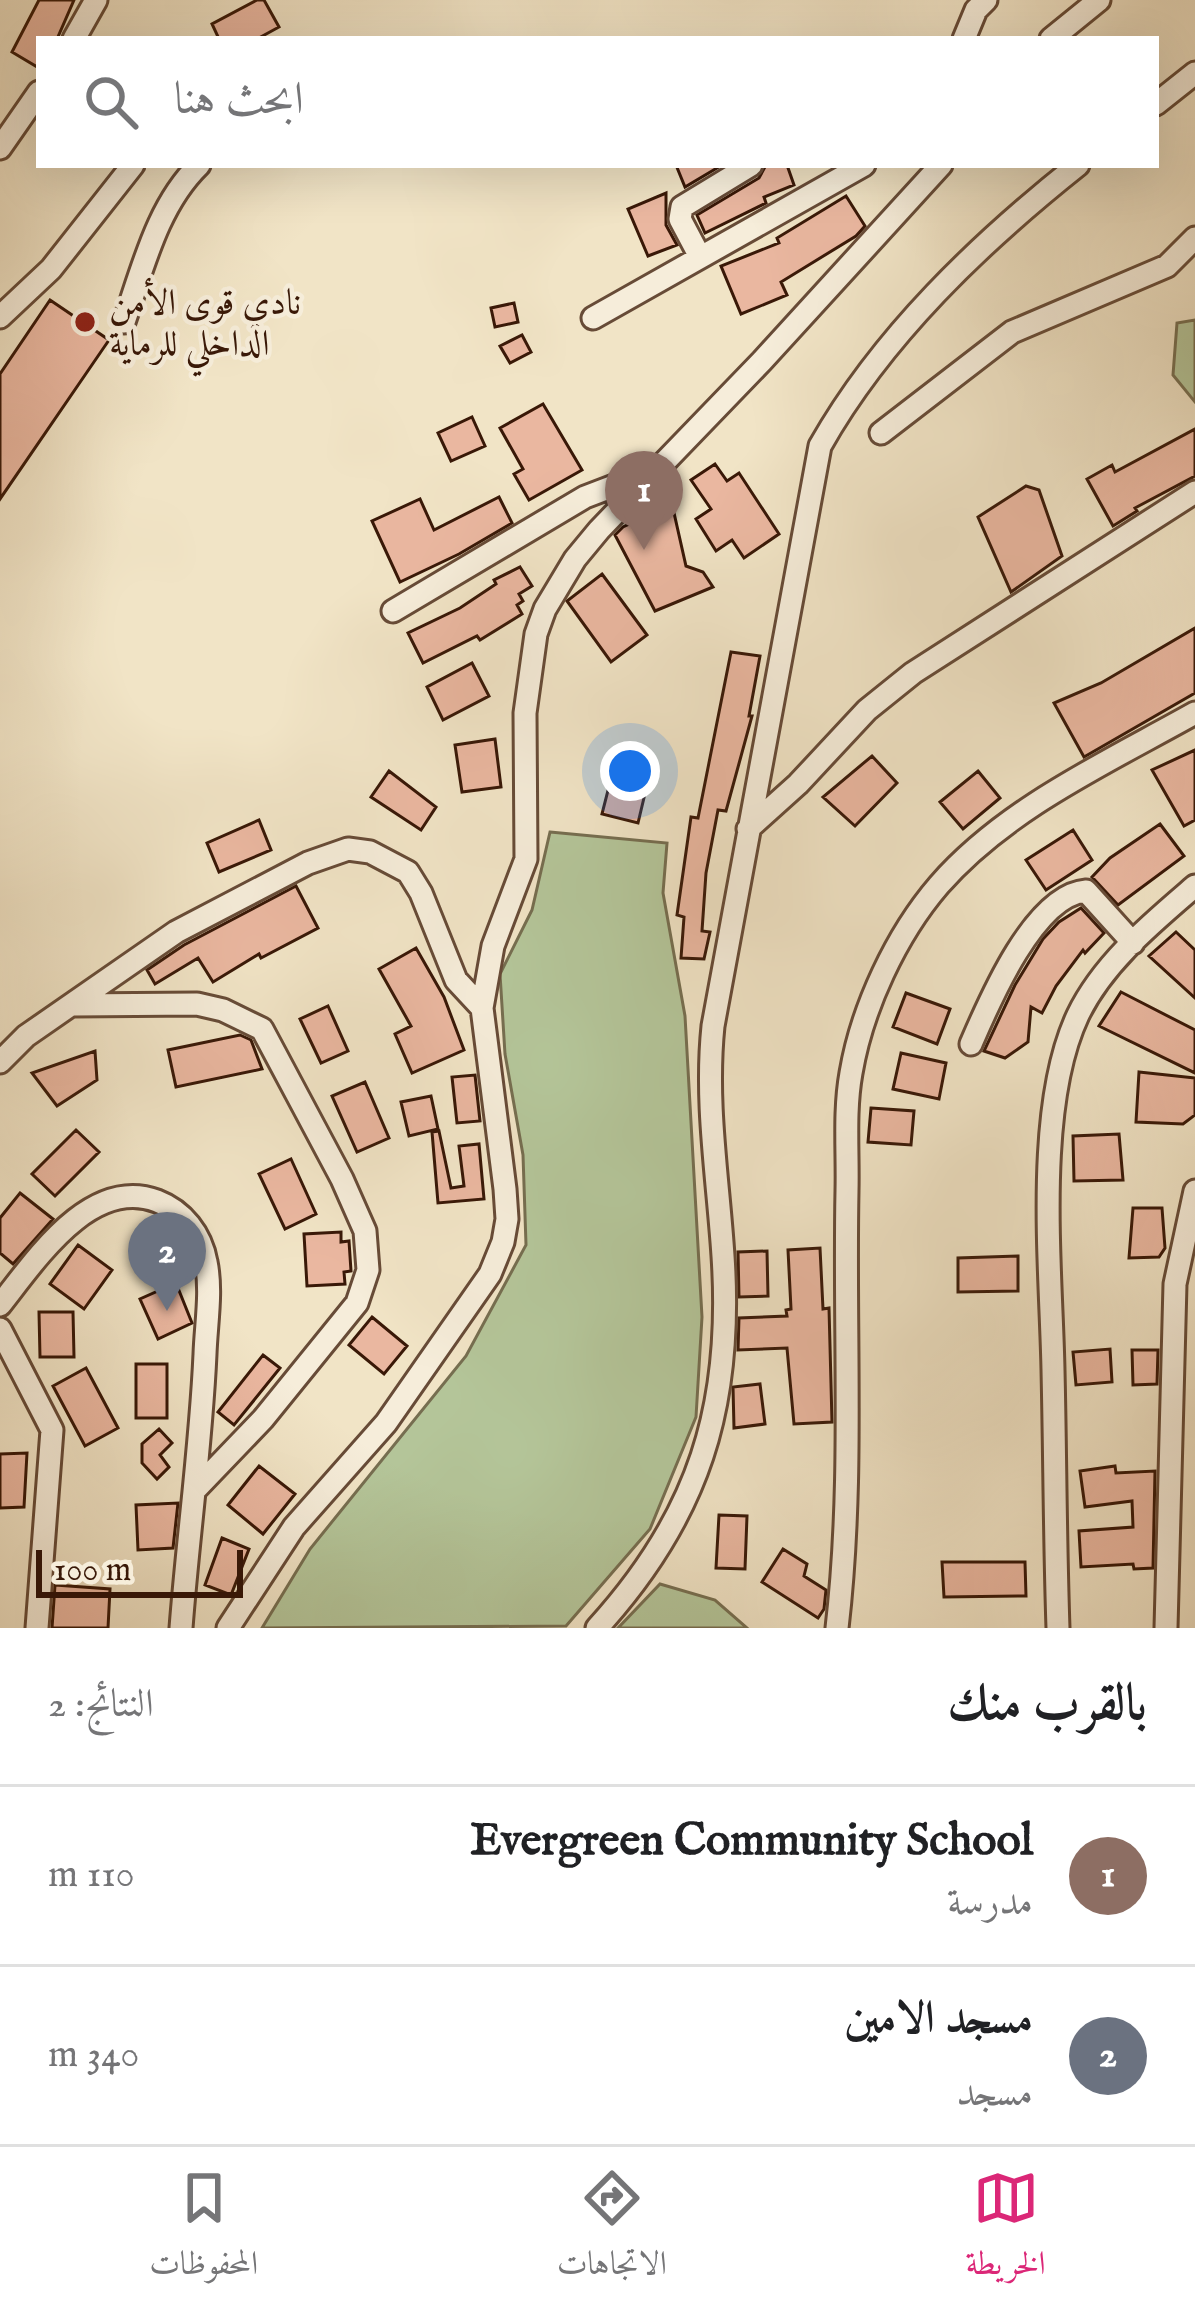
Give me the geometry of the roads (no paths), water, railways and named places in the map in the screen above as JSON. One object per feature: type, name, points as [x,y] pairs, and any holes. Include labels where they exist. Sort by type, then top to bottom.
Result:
[{"type":"street","points":[[76,36],[96,0]]},
{"type":"street","points":[[965,36],[976,10],[986,0]]},
{"type":"street","points":[[1055,36],[1099,0]]},
{"type":"street","points":[[1159,102],[1195,73]]},
{"type":"street","points":[[0,148],[36,96]]},
{"type":"street","points":[[0,316],[51,269],[131,168]]},
{"type":"street","points":[[124,322],[166,207],[196,168]]},
{"type":"street","points":[[699,255],[680,219],[682,207],[747,168]]},
{"type":"street","points":[[593,318],[858,168]]},
{"type":"street","points":[[228,1628],[294,1527],[414,1388],[498,1256],[507,1219],[482,1008],[493,946],[526,860],[525,713],[536,634],[554,590],[574,559],[643,482],[748,376],[938,168]]},
{"type":"street","points":[[597,1628],[651,1563],[688,1498],[721,1391],[723,1257],[709,1069],[722,968],[820,446],[856,388],[958,270],[1074,168]]},
{"type":"street","points":[[881,433],[1012,332],[1167,266],[1195,238]]},
{"type":"street","points":[[393,611],[585,497],[619,484],[643,482]]},
{"type":"street","points":[[748,829],[867,710],[926,663],[1195,492]]},
{"type":"street","points":[[837,1628],[848,1497],[848,1105],[852,1069],[868,1014],[907,930],[939,886],[969,856],[1015,819],[1195,713]]},
{"type":"street","points":[[0,1063],[26,1036],[176,932],[308,863],[348,849],[370,852],[408,872],[456,980],[482,1008]]},
{"type":"street","points":[[1058,1628],[1051,1141],[1061,1064],[1075,1022],[1103,975],[1195,886]]},
{"type":"street","points":[[971,1044],[1014,956],[1037,923],[1077,891],[1085,891],[1133,944]]},
{"type":"street","points":[[73,1005],[197,1004],[223,1010],[262,1029],[365,1231],[368,1270],[357,1303],[263,1419],[194,1491]]},
{"type":"street","points":[[1166,1628],[1175,1284],[1195,1191]]},
{"type":"street","points":[[0,1305],[47,1248],[100,1204],[141,1196],[180,1213],[201,1244],[208,1290],[181,1628]]},
{"type":"street","points":[[0,1329],[52,1430],[37,1628]]},
{"type":"place","name":"نادي قوى الأمن الداخلي للرماية","points":[[85,322]]},
{"type":"place","name":"Evergreen Community School","points":[[644,550]]},
{"type":"place","name":"مسجد الامين","points":[[167,1311]]}]
